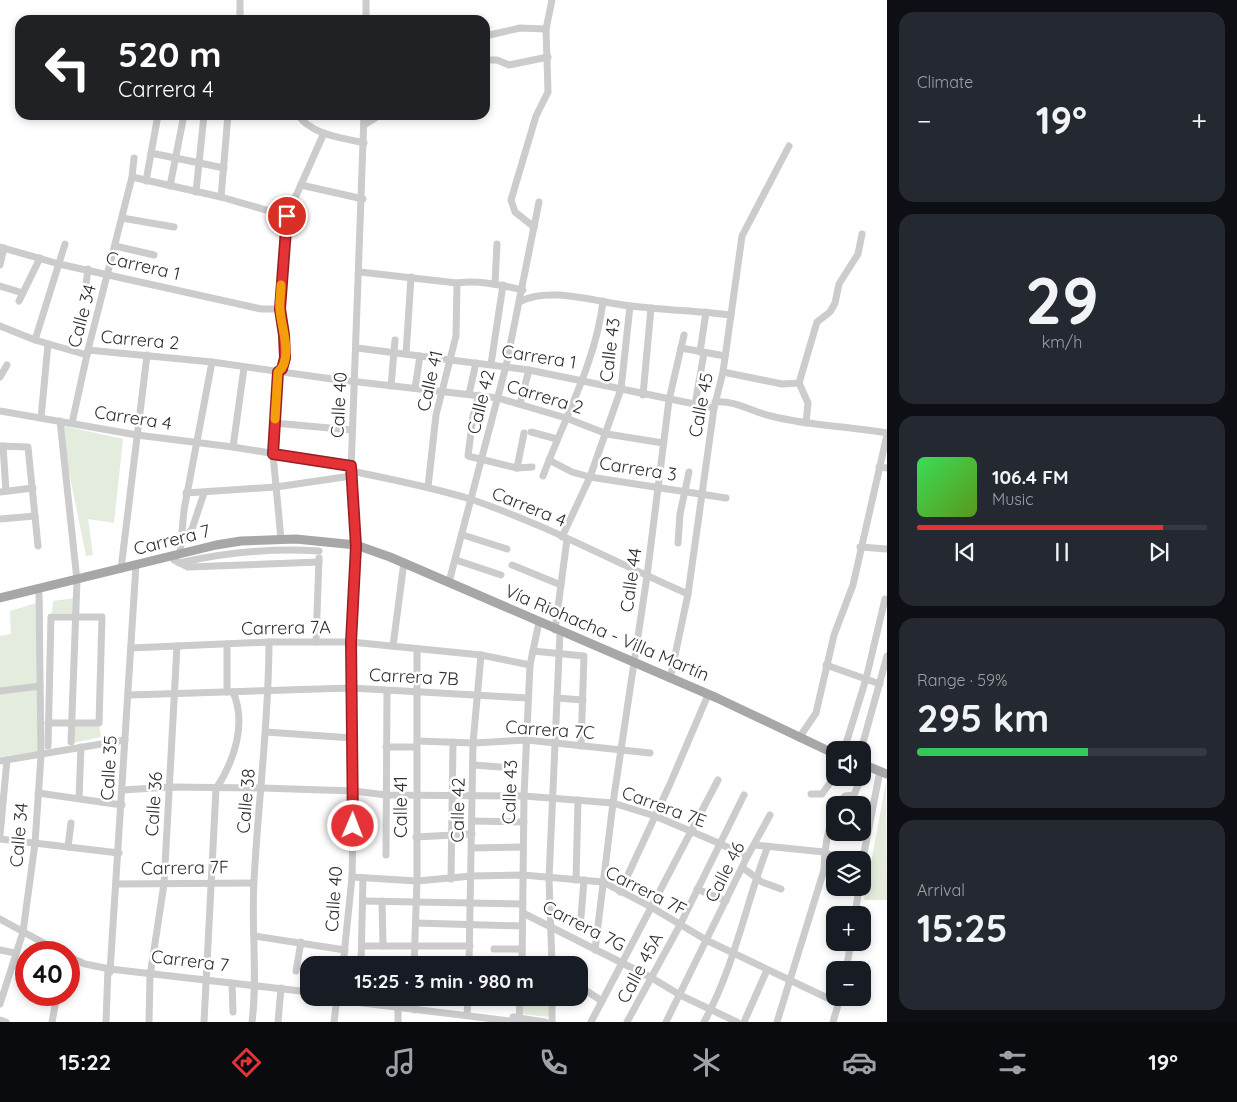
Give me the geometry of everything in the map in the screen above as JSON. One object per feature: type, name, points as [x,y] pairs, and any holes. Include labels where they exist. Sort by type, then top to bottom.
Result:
[{"type":"main road","name":"Carrera 7","points":[[178,559],[241,541],[281,539],[319,546]]},
{"type":"main road","name":"Carrera 7","points":[[0,598],[215,550],[242,546],[281,544],[358,548]]},
{"type":"main road","name":"Vía Riohacha - Villa Martín","points":[[358,548],[404,562],[708,695],[826,750]]},
{"type":"main road","name":"Carrera 7","points":[[0,603],[39,594],[122,569],[135,568]]},
{"type":"main road","points":[[871,769],[884,773]]},
{"type":"street","points":[[240,0],[240,15]]},
{"type":"street","points":[[366,0],[366,15]]},
{"type":"street","points":[[534,227],[515,212],[511,200],[536,116],[548,92],[546,29],[552,0]]},
{"type":"street","points":[[490,35],[520,28],[546,29]]},
{"type":"street","points":[[490,60],[497,60],[508,65],[548,57]]},
{"type":"street","points":[[146,180],[157,120]]},
{"type":"street","points":[[170,186],[183,120]]},
{"type":"street","points":[[196,192],[203,120]]},
{"type":"street","points":[[221,198],[228,120]]},
{"type":"street","points":[[302,120],[307,126],[324,133],[364,143]]},
{"type":"street","name":"Calle 40","points":[[344,956],[352,877],[354,791],[351,642],[358,548],[351,471],[363,199],[364,120]]},
{"type":"street","points":[[364,125],[372,120]]},
{"type":"street","points":[[281,539],[273,454],[278,372],[282,369],[285,358],[280,309],[287,216],[324,133]]},
{"type":"street","name":"Calle 45","points":[[670,679],[688,594],[714,405],[723,372],[742,236],[789,146]]},
{"type":"street","points":[[151,153],[224,168]]},
{"type":"street","name":"Calle 34","points":[[72,423],[87,352],[109,274],[132,177],[134,158]]},
{"type":"street","points":[[132,177],[287,216]]},
{"type":"street","points":[[301,185],[363,199]]},
{"type":"street","name":"Calle 42","points":[[449,582],[463,535],[506,366],[521,301],[539,202]]},
{"type":"street","points":[[122,218],[174,228]]},
{"type":"street","points":[[806,423],[808,403],[799,383],[818,322],[830,312],[835,303],[839,284],[858,254],[862,234]]},
{"type":"street","points":[[35,340],[65,244]]},
{"type":"street","points":[[495,283],[497,244]]},
{"type":"street","points":[[115,246],[154,255]]},
{"type":"street","points":[[0,264],[2,248]]},
{"type":"street","name":"Carrera 1","points":[[2,248],[59,264],[261,309],[280,309]]},
{"type":"street","points":[[19,301],[40,258]]},
{"type":"street","points":[[84,299],[88,269]]},
{"type":"street","points":[[360,272],[457,283],[471,281],[495,283],[523,290]]},
{"type":"street","points":[[406,354],[411,277]]},
{"type":"street","name":"Calle 41","points":[[428,487],[441,391],[456,336],[457,283]]},
{"type":"street","points":[[491,364],[503,285]]},
{"type":"street","points":[[0,286],[23,293]]},
{"type":"street","points":[[521,301],[536,295],[731,315]]},
{"type":"street","points":[[543,476],[582,380],[600,325],[602,301]]},
{"type":"street","name":"Calle 43","points":[[552,956],[550,879],[559,652],[558,631],[565,538],[607,434],[621,389],[630,306]]},
{"type":"street","points":[[643,395],[651,308]]},
{"type":"street","points":[[695,404],[706,312]]},
{"type":"street","name":"Carrera 2","points":[[0,326],[48,344],[87,352],[147,355],[212,362],[244,368],[498,398],[566,418],[607,434],[663,443]]},
{"type":"street","name":"Calle 44","points":[[595,950],[613,803],[647,576],[669,400],[684,334]]},
{"type":"street","points":[[391,386],[395,340]]},
{"type":"street","points":[[41,418],[48,344]]},
{"type":"street","name":"Carrera 1","points":[[357,348],[506,366],[695,404],[714,405],[730,402],[771,416],[806,423],[887,434]]},
{"type":"street","points":[[681,348],[725,356]]},
{"type":"street","points":[[122,569],[147,355]]},
{"type":"street","points":[[415,388],[420,356]]},
{"type":"street","points":[[212,362],[186,493],[178,559],[188,567],[319,562]]},
{"type":"street","points":[[469,394],[476,363]]},
{"type":"street","points":[[0,377],[8,364]]},
{"type":"street","points":[[233,447],[244,368]]},
{"type":"street","points":[[520,404],[529,370]]},
{"type":"street","points":[[723,372],[782,384],[799,383]]},
{"type":"street","points":[[479,396],[473,416],[467,450],[468,456],[517,468],[532,467]]},
{"type":"street","name":"Carrera 4","points":[[0,411],[137,435],[273,454],[428,487],[472,500],[565,538],[688,594]]},
{"type":"street","points":[[60,421],[77,582],[71,742]]},
{"type":"street","points":[[274,423],[352,430]]},
{"type":"street","points":[[517,468],[528,433],[557,439]]},
{"type":"street","points":[[799,738],[816,712],[834,636],[853,585],[860,547],[883,468],[887,434]]},
{"type":"street","points":[[33,488],[3,491],[1,446],[28,447],[33,488],[36,516],[38,546]]},
{"type":"street","name":"Carrera 3","points":[[549,460],[572,472],[590,477],[726,498]]},
{"type":"street","points":[[186,493],[276,486],[351,471]]},
{"type":"street","points":[[678,543],[684,492],[689,472]]},
{"type":"street","points":[[181,543],[192,529],[204,493]]},
{"type":"street","points":[[0,519],[36,516]]},
{"type":"street","points":[[463,535],[507,549]]},
{"type":"street","points":[[316,642],[319,546]]},
{"type":"street","points":[[860,547],[887,550]]},
{"type":"street","points":[[456,560],[501,575]]},
{"type":"street","points":[[394,646],[404,562]]},
{"type":"street","points":[[512,566],[561,586]]},
{"type":"street","name":"Calle 35","points":[[106,1022],[119,853],[135,568]]},
{"type":"street","points":[[39,594],[41,756]]},
{"type":"street","points":[[847,741],[866,679],[885,599]]},
{"type":"street","points":[[48,723],[99,723],[102,617],[53,615],[50,618],[48,723],[48,746]]},
{"type":"street","name":"Calle 43","points":[[522,956],[524,796],[528,698],[532,651],[539,622]]},
{"type":"street","name":"Carrera 7A","points":[[131,648],[269,642],[351,642],[481,655],[530,665]]},
{"type":"street","name":"Calle 38","points":[[252,1022],[255,987],[254,882],[269,690],[269,642]]},
{"type":"street","points":[[204,1022],[216,789],[232,759],[240,720],[239,706],[230,692],[228,644]]},
{"type":"street","name":"Calle 36","points":[[149,1022],[150,974],[164,884],[177,646]]},
{"type":"street","name":"Calle 41","points":[[414,956],[417,881],[417,649]]},
{"type":"street","points":[[532,651],[559,652],[584,656],[580,746]]},
{"type":"street","name":"Calle 42","points":[[469,956],[473,743],[481,655]]},
{"type":"street","points":[[864,741],[887,656]]},
{"type":"street","points":[[826,665],[880,684]]},
{"type":"street","points":[[0,691],[40,686]]},
{"type":"street","name":"Carrera 7B","points":[[129,695],[351,688],[528,698]]},
{"type":"street","points":[[386,855],[387,691]]},
{"type":"street","points":[[620,892],[708,695]]},
{"type":"street","points":[[557,698],[583,700]]},
{"type":"street","points":[[266,732],[352,738]]},
{"type":"street","points":[[0,835],[3,761],[41,756],[125,740]]},
{"type":"street","name":"Carrera 7C","points":[[386,748],[417,744],[527,740],[650,753]]},
{"type":"street","points":[[451,879],[453,742]]},
{"type":"street","points":[[79,798],[81,747]]},
{"type":"street","name":"Calle 34","points":[[19,941],[22,933],[35,843],[41,756]]},
{"type":"street","points":[[474,765],[500,766]]},
{"type":"street","points":[[865,851],[884,773]]},
{"type":"street","points":[[591,1022],[718,780]]},
{"type":"street","points":[[811,794],[822,794],[828,786]]},
{"type":"street","points":[[845,796],[854,795],[858,786]]},
{"type":"street","name":"Carrera 7E","points":[[123,790],[170,787],[262,788],[354,791],[386,795],[524,796],[613,803],[655,816],[747,857]]},
{"type":"street","points":[[38,794],[122,804]]},
{"type":"street","name":"Calle 45A","points":[[628,1022],[680,925],[744,795]]},
{"type":"street","points":[[576,880],[578,800]]},
{"type":"street","name":"Calle 46","points":[[666,1022],[708,941],[747,857],[770,815]]},
{"type":"street","points":[[472,821],[524,822]]},
{"type":"street","points":[[68,847],[71,823]]},
{"type":"street","points":[[416,836],[472,834]]},
{"type":"street","name":"Carrera 7F","points":[[0,839],[119,853]]},
{"type":"street","points":[[777,1022],[824,870],[826,841]]},
{"type":"street","points":[[755,845],[824,852]]},
{"type":"street","points":[[704,1022],[734,955],[755,878],[768,846]]},
{"type":"street","points":[[472,848],[524,847]]},
{"type":"street","points":[[743,868],[755,878],[781,888]]},
{"type":"street","name":"Carrera 7F","points":[[352,877],[417,881],[472,876],[523,875],[550,879],[603,882],[651,907],[734,955],[753,961],[767,970],[826,995]]},
{"type":"street","points":[[361,956],[363,878]]},
{"type":"street","points":[[581,917],[584,880]]},
{"type":"street","name":"Carrera 7F","points":[[117,884],[254,882]]},
{"type":"street","points":[[697,889],[726,901]]},
{"type":"street","points":[[363,900],[523,904]]},
{"type":"street","points":[[382,901],[383,946]]},
{"type":"street","name":"Carrera 7G","points":[[523,913],[622,962],[680,995],[737,1022]]},
{"type":"street","points":[[0,919],[35,941]]},
{"type":"street","points":[[0,923],[38,941]]},
{"type":"street","points":[[416,923],[522,926]]},
{"type":"street","points":[[254,936],[345,950]]},
{"type":"street","points":[[296,971],[300,942]]},
{"type":"street","points":[[362,946],[470,946]]},
{"type":"street","points":[[494,949],[522,949]]},
{"type":"street","points":[[0,950],[15,952]]},
{"type":"street","name":"Calle 34","points":[[0,1004],[15,952]]},
{"type":"street","name":"Carrera 7","points":[[80,962],[109,970]]},
{"type":"street","name":"Carrera 7","points":[[80,965],[300,993]]},
{"type":"street","points":[[744,1022],[767,970]]},
{"type":"street","points":[[232,984],[233,1012]]},
{"type":"street","points":[[278,1022],[281,990]]},
{"type":"street","points":[[588,992],[602,1001]]},
{"type":"street","points":[[52,1022],[55,1006]]},
{"type":"street","points":[[334,1022],[336,1006]]},
{"type":"street","points":[[398,1006],[398,1022]]},
{"type":"street","points":[[424,1006],[487,1018],[545,1022]]},
{"type":"street","points":[[467,1006],[467,1013]]},
{"type":"street","points":[[519,1021],[520,1006]]},
{"type":"street","points":[[552,1006],[552,1022]]},
{"type":"street","points":[[832,1022],[837,1006]]},
{"type":"street","points":[[448,1011],[448,1022]]},
{"type":"street","points":[[0,1020],[6,1022]]},
{"type":"green space","points":[[64,426],[123,439],[114,523],[88,519],[93,555],[86,556],[65,452]]},
{"type":"green space","points":[[75,598],[75,613],[52,613],[53,601]]},
{"type":"green space","points":[[43,601],[42,751],[0,757],[0,636],[11,634],[10,611]]},
{"type":"green space","points":[[73,725],[99,725],[101,737],[73,743]]},
{"type":"green space","points":[[886,782],[887,900],[864,900],[865,896],[871,896],[871,862]]},
{"type":"green space","points":[[522,1006],[549,1006],[549,1017],[522,1014]]},
{"type":"slow traffic","points":[[275,419],[278,372],[282,369],[285,358],[280,309],[281,285]]},
{"type":"route","points":[[287,216],[280,309],[285,358],[282,369],[278,372],[273,454],[351,466],[356,546],[351,642],[353,826]]}]
